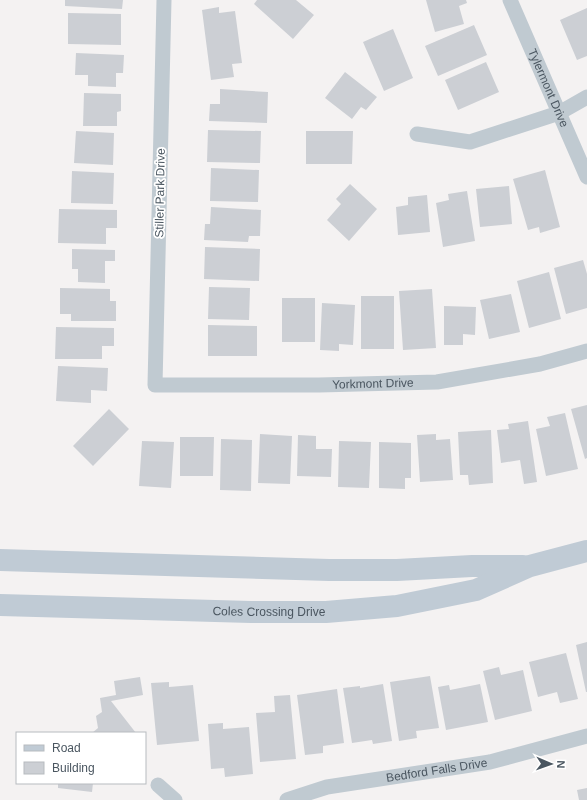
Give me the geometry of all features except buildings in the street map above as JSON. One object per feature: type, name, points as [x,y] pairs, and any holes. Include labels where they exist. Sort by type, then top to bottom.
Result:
[{"type":"street","name":"Stiller Park Drive","points":[[155,385],[164,0]]},
{"type":"street","name":"Tylermont Drive","points":[[510,0],[587,177]]},
{"type":"street","points":[[417,134],[470,142],[559,113],[587,97]]},
{"type":"street","name":"Yorkmont Drive","points":[[155,385],[319,385],[437,382],[540,364],[587,351]]},
{"type":"street","name":"Coles Crossing Drive","points":[[0,605],[251,612],[326,612],[397,606],[476,590],[530,566],[587,551]]},
{"type":"street","name":"Coles Crossing Drive","points":[[0,560],[329,570],[397,570],[472,566],[530,566]]},
{"type":"street","name":"Bedford Falls Drive","points":[[286,800],[327,787],[490,762],[587,736]]},
{"type":"street","points":[[158,784],[175,800]]}]
